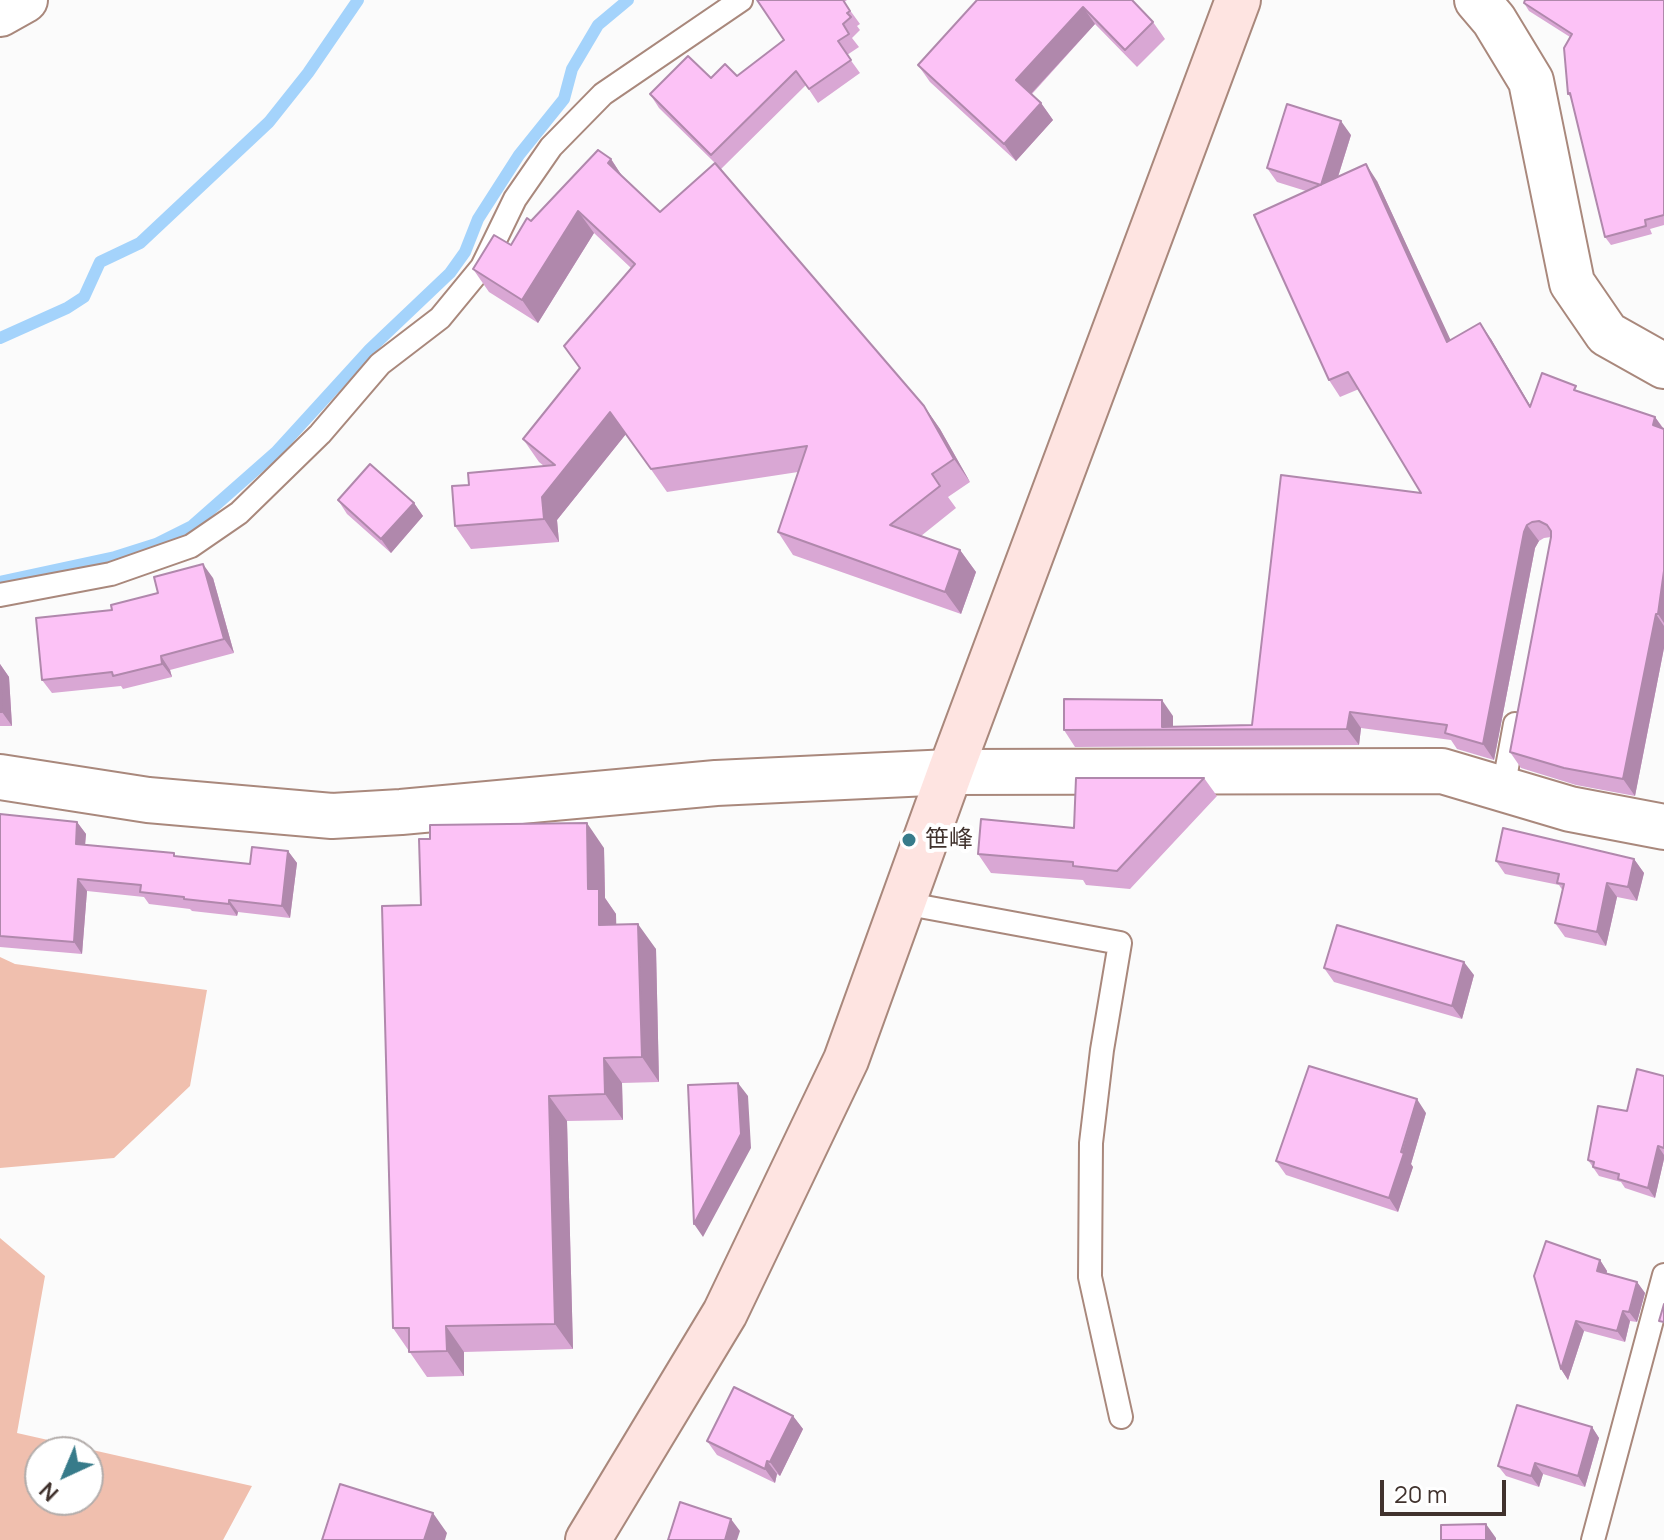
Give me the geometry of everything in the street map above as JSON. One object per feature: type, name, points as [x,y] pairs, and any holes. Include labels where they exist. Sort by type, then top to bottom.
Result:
[{"type":"street","points":[[0,14],[25,0]]},
{"type":"street","points":[[588,1540],[725,1313],[846,1060],[1238,0]]},
{"type":"street","points":[[1492,7],[1531,81],[1572,283],[1607,334],[1664,366]]},
{"type":"street","points":[[0,777],[148,800],[332,816],[716,783],[950,772],[1442,771],[1570,809],[1663,821]]},
{"type":"lane","points":[[0,595],[111,574],[191,546],[239,513],[320,434],[380,364],[440,318],[482,267],[515,199],[551,147],[603,94],[741,0]]},
{"type":"lane","points":[[1503,789],[1520,700]]},
{"type":"lane","points":[[903,903],[1120,943],[1102,1050],[1091,1143],[1090,1277],[1121,1417]]},
{"type":"lane","points":[[1593,1540],[1664,1275]]},
{"type":"shaded area","points":[[0,957],[15,964],[207,990],[190,1086],[114,1158],[0,1168]]},
{"type":"shaded area","points":[[0,1238],[45,1276],[17,1433],[30,1436],[24,1436],[24,1516],[104,1516],[104,1453],[252,1486],[223,1540],[0,1540]]},
{"type":"building","points":[[757,0],[843,0],[850,11],[847,13],[851,17],[843,24],[849,34],[838,41],[851,60],[809,89],[796,71],[711,155],[650,94],[688,56],[711,78],[725,64],[737,76],[784,40]]},
{"type":"building","points":[[977,0],[1132,0],[1153,22],[1125,50],[1083,7],[1016,80],[1041,103],[1004,144],[918,65]]},
{"type":"building","points":[[1525,0],[1664,0],[1664,215],[1645,220],[1646,226],[1605,237],[1568,94],[1564,48],[1572,34],[1524,3]]},
{"type":"building","points":[[1287,104],[1341,121],[1321,185],[1267,168]]},
{"type":"building","points":[[598,150],[611,159],[608,163],[660,212],[715,163],[924,406],[954,459],[932,474],[940,486],[890,525],[960,550],[945,592],[778,532],[807,446],[651,469],[610,412],[542,497],[544,519],[455,526],[452,486],[469,485],[468,473],[555,465],[523,439],[580,368],[564,346],[635,264],[578,211],[522,300],[473,269],[494,235],[511,245],[527,218],[531,221]]},
{"type":"building","points":[[1366,164],[1447,342],[1480,323],[1530,407],[1542,373],[1576,386],[1574,390],[1655,417],[1653,425],[1664,429],[1664,571],[1658,614],[1623,779],[1564,768],[1510,752],[1551,537],[1547,525],[1539,521],[1527,525],[1524,532],[1483,744],[1445,733],[1447,725],[1350,712],[1347,729],[1064,730],[1064,699],[1162,700],[1162,727],[1252,725],[1281,475],[1421,493],[1348,372],[1329,380],[1254,215]]},
{"type":"building","points":[[370,464],[414,503],[381,539],[338,500]]},
{"type":"building","points":[[203,564],[224,639],[161,656],[162,664],[113,676],[112,672],[42,680],[36,618],[112,610],[111,605],[158,593],[154,577]]},
{"type":"building","points":[[0,668],[2,712],[0,712]]},
{"type":"building","points":[[1076,778],[1204,778],[1117,871],[1073,866],[1073,862],[978,854],[981,819],[1074,828]]},
{"type":"building","points":[[0,814],[77,822],[76,844],[250,864],[252,847],[288,851],[282,906],[184,899],[140,892],[141,885],[78,879],[74,942],[0,936]]},
{"type":"building","points":[[587,823],[588,889],[599,889],[599,925],[638,924],[642,1057],[604,1058],[605,1094],[549,1096],[555,1324],[446,1326],[447,1351],[409,1352],[409,1328],[393,1328],[382,906],[421,905],[419,839],[430,839],[430,825]]},
{"type":"building","points":[[1503,828],[1634,859],[1628,887],[1607,883],[1597,932],[1555,923],[1564,884],[1557,883],[1559,874],[1496,861]]},
{"type":"building","points":[[1337,925],[1464,962],[1452,1006],[1324,968]]},
{"type":"building","points":[[1309,1066],[1417,1099],[1389,1198],[1276,1161]]},
{"type":"building","points":[[1637,1069],[1664,1076],[1664,1148],[1658,1146],[1648,1188],[1618,1179],[1619,1174],[1593,1167],[1594,1162],[1588,1160],[1598,1106],[1627,1111]]},
{"type":"building","points":[[738,1083],[741,1134],[694,1224],[688,1085]]},
{"type":"building","points":[[1546,1241],[1600,1260],[1597,1271],[1637,1282],[1629,1312],[1623,1311],[1617,1331],[1576,1321],[1561,1369],[1534,1276]]},
{"type":"building","points":[[1664,1304],[1664,1322],[1659,1321]]},
{"type":"building","points":[[734,1387],[793,1416],[765,1469],[707,1441]]},
{"type":"building","points":[[1517,1405],[1592,1427],[1578,1476],[1535,1463],[1531,1476],[1498,1466]]},
{"type":"building","points":[[340,1484],[433,1513],[424,1540],[322,1540]]},
{"type":"building","points":[[680,1502],[731,1519],[725,1540],[668,1540]]},
{"type":"building","points":[[1486,1524],[1486,1540],[1441,1540],[1441,1525]]},
{"type":"waterway","points":[[0,338],[67,308],[84,297],[100,262],[140,243],[269,122],[308,73],[358,0]]},
{"type":"waterway","points":[[0,582],[115,557],[156,544],[192,526],[276,452],[370,349],[450,273],[465,252],[478,219],[519,155],[564,99],[572,69],[598,25],[628,0]]},
{"type":"place","name":"笹峰","points":[[909,840]]}]
